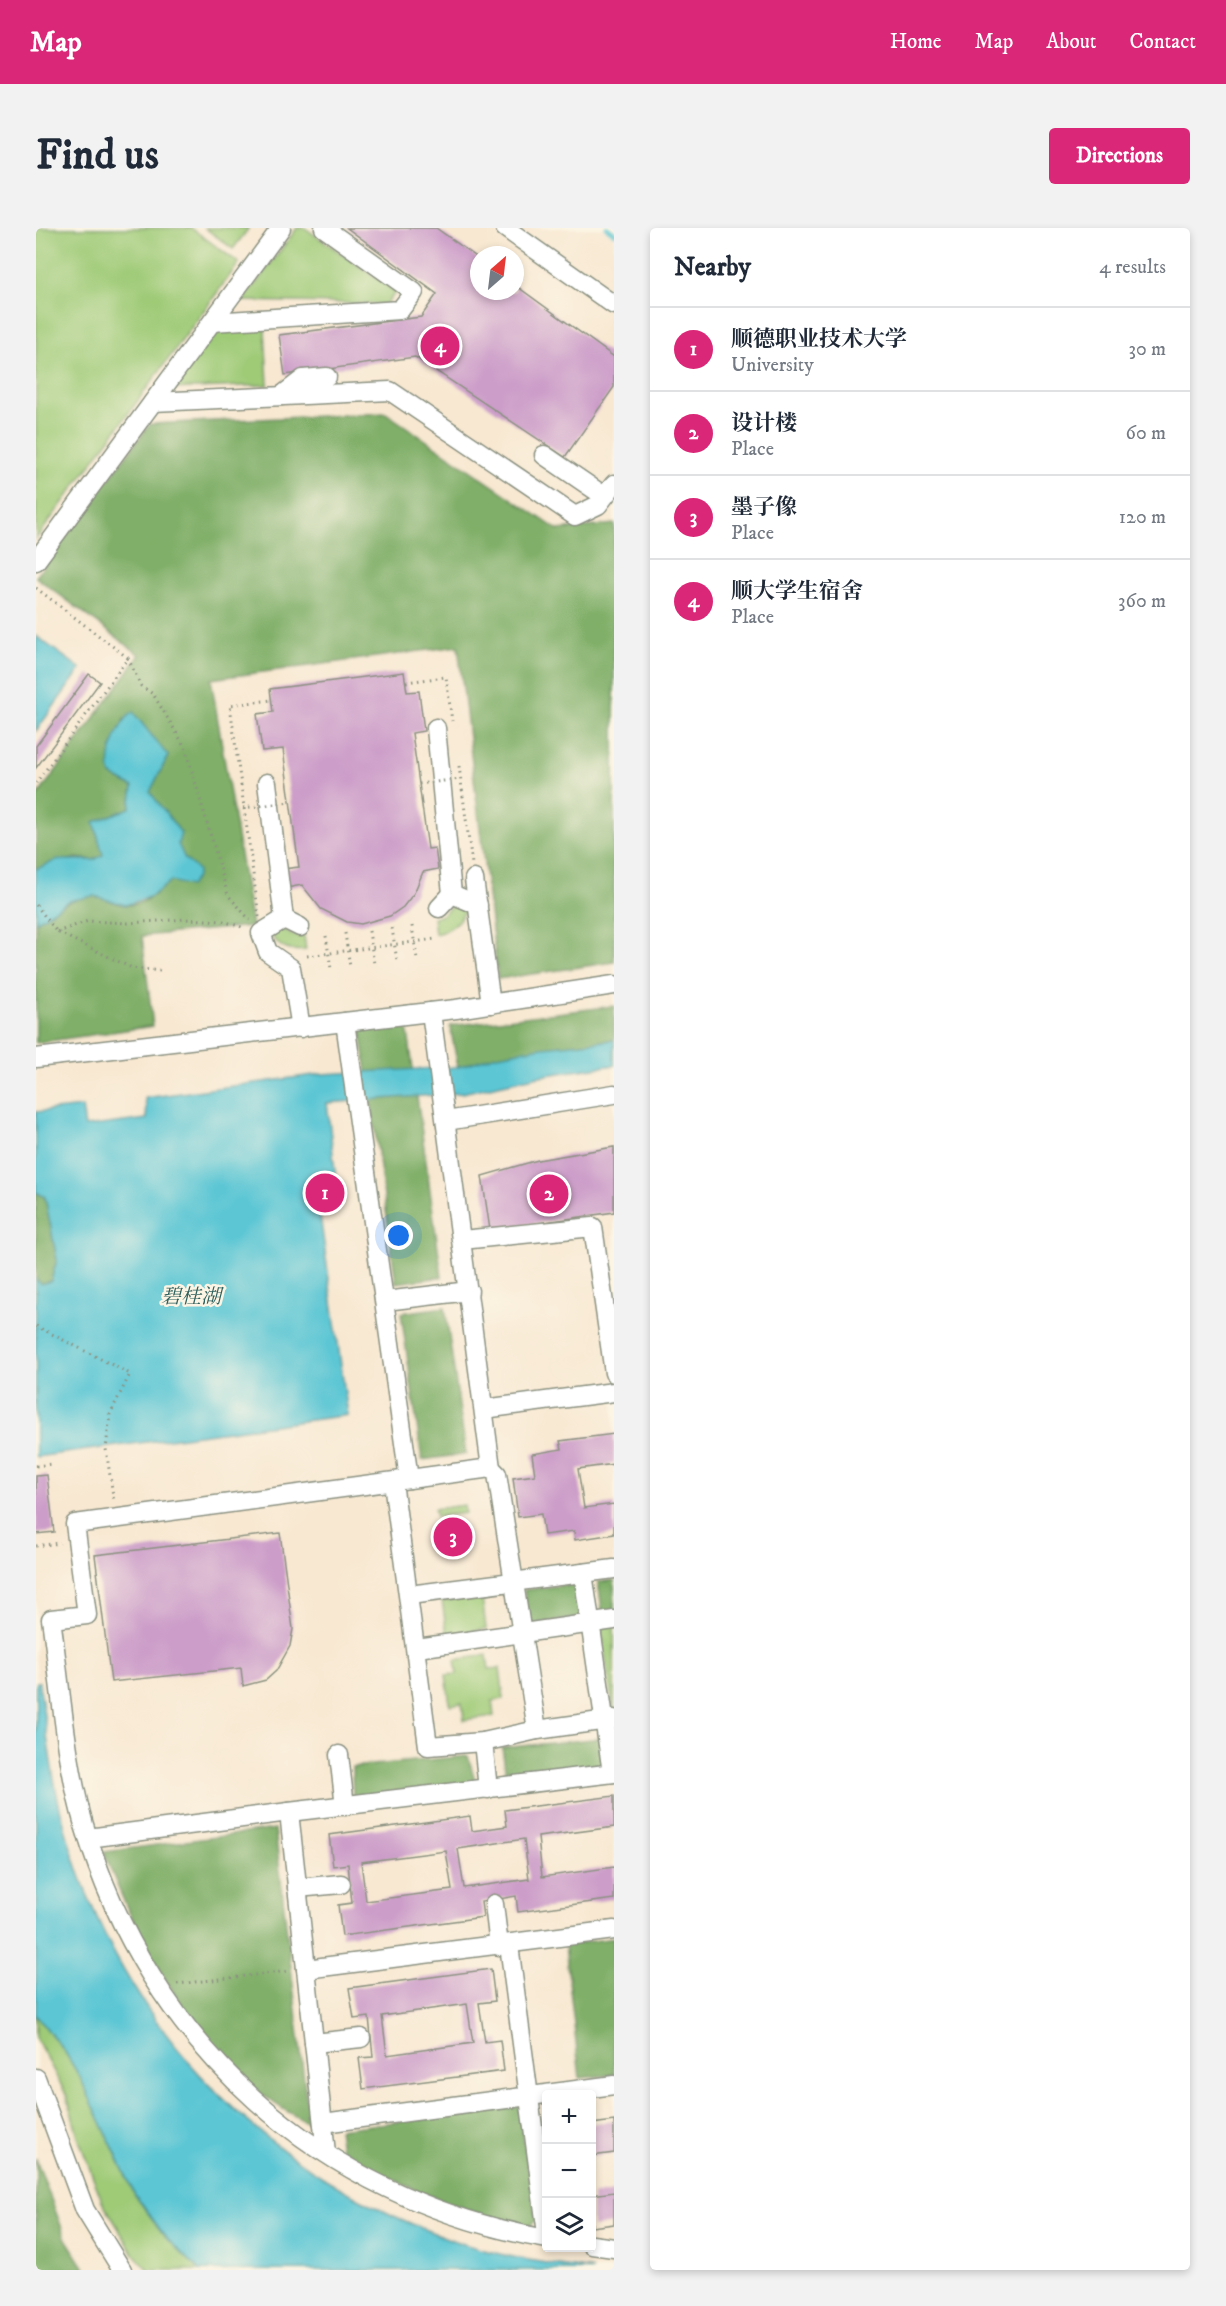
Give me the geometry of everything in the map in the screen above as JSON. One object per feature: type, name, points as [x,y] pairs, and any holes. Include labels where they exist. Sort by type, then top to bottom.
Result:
[{"type":"street","points":[[36,561],[281,228]]},
{"type":"street","points":[[212,322],[400,310],[414,292],[324,228]]},
{"type":"street","points":[[505,228],[614,305]]},
{"type":"street","points":[[281,396],[303,379],[327,377]]},
{"type":"street","points":[[153,402],[390,391],[575,516],[598,505],[609,490],[544,454]]},
{"type":"street","points":[[436,728],[452,894],[439,908]]},
{"type":"street","points":[[267,783],[292,923],[261,933],[268,952],[291,968],[301,1028]]},
{"type":"street","points":[[474,879],[491,1004]]},
{"type":"street","points":[[452,894],[478,906]]},
{"type":"street","points":[[36,1058],[431,1012],[614,985]]},
{"type":"street","points":[[431,1012],[491,1468],[497,1474],[537,1730]]},
{"type":"street","points":[[345,1022],[385,1300],[409,1595],[428,1746],[483,1742],[537,1730],[610,1720]]},
{"type":"street","points":[[446,1121],[614,1094]]},
{"type":"street","points":[[462,1239],[594,1227],[614,1373]]},
{"type":"street","points":[[385,1300],[468,1291]]},
{"type":"street","points":[[484,1410],[614,1392]]},
{"type":"street","points":[[491,1468],[75,1524],[87,1615],[51,1619],[72,1765],[88,1838],[114,1910],[158,1987],[204,2050],[285,2125],[327,2153],[400,2195],[461,2219],[542,2238]]},
{"type":"street","points":[[409,1595],[614,1569]]},
{"type":"street","points":[[88,1838],[613,1773],[610,1720],[591,1623],[584,1573]]},
{"type":"street","points":[[417,1648],[614,1620]]},
{"type":"street","points":[[483,1742],[488,1789]]},
{"type":"street","points":[[339,1755],[345,1806]]},
{"type":"street","points":[[289,1812],[327,2153]]},
{"type":"street","points":[[297,1888],[341,1884]]},
{"type":"street","points":[[494,1905],[504,1945],[542,2175]]},
{"type":"street","points":[[306,1969],[614,1930]]},
{"type":"street","points":[[315,2043],[361,2038]]},
{"type":"street","points":[[36,2078],[85,2210],[122,2270]]},
{"type":"street","points":[[323,2123],[614,2085]]},
{"type":"street","points":[[596,2246],[614,2248]]},
{"type":"path","points":[[36,588],[128,658],[141,686],[153,694],[185,747],[228,895],[261,933]]},
{"type":"path","points":[[36,783],[128,658]]},
{"type":"path","points":[[261,933],[230,705],[272,700]]},
{"type":"path","points":[[419,784],[460,779]]},
{"type":"path","points":[[243,808],[291,802]]},
{"type":"path","points":[[36,906],[57,933],[132,968],[161,971]]},
{"type":"path","points":[[57,933],[88,921],[128,923],[186,919],[224,921],[261,933]]},
{"type":"path","points":[[412,926],[417,959]]},
{"type":"path","points":[[392,928],[397,961]]},
{"type":"path","points":[[369,931],[374,964]]},
{"type":"path","points":[[345,933],[351,966]]},
{"type":"path","points":[[326,936],[331,969]]},
{"type":"path","points":[[307,956],[436,939]]},
{"type":"path","points":[[36,1326],[129,1374],[110,1414],[106,1449],[117,1518]]},
{"type":"path","points":[[36,1466],[52,1464]]},
{"type":"path","points":[[36,1546],[44,1545]]},
{"type":"path","points":[[158,1987],[306,1969]]},
{"type":"green space","points":[[36,228],[191,228],[239,263],[36,539]]},
{"type":"green space","points":[[205,228],[249,228],[233,249]]},
{"type":"green space","points":[[297,228],[305,228],[396,292],[386,304],[243,301]]},
{"type":"green space","points":[[265,328],[268,385],[171,389],[217,330]]},
{"type":"green space","points":[[386,413],[558,530],[614,524],[614,962],[498,979],[458,646],[211,679],[252,926],[142,936],[153,1026],[36,1043],[36,922],[64,904],[85,897],[97,896],[124,905],[143,901],[160,890],[185,859],[150,792],[168,756],[124,719],[113,750],[111,775],[133,787],[130,808],[94,822],[104,855],[94,860],[76,858],[36,869],[36,798],[140,655],[36,577],[150,424]]},
{"type":"green space","points":[[456,902],[467,907],[461,917],[450,928],[435,934],[433,917],[442,915]]},
{"type":"green space","points":[[275,924],[292,935],[304,936],[306,950],[290,950],[278,944],[271,934]]},
{"type":"green space","points":[[614,1006],[614,1040],[535,1049],[458,1067],[450,1026]]},
{"type":"green space","points":[[407,1025],[442,1277],[396,1283],[361,1030]]},
{"type":"green space","points":[[36,1192],[45,1197],[57,1260],[51,1281],[41,1284],[36,1279]]},
{"type":"green space","points":[[445,1307],[466,1454],[422,1460],[401,1313]]},
{"type":"green space","points":[[464,1505],[465,1513],[436,1517],[434,1509]]},
{"type":"green space","points":[[454,1526],[462,1529],[465,1537],[462,1545],[454,1548],[446,1545],[443,1537],[446,1529]]},
{"type":"green space","points":[[614,1580],[614,1614],[603,1616],[598,1582]]},
{"type":"green space","points":[[579,1583],[585,1617],[529,1625],[524,1590]]},
{"type":"green space","points":[[482,1596],[486,1629],[447,1634],[442,1601]]},
{"type":"green space","points":[[614,1625],[614,1709],[613,1710],[601,1626]]},
{"type":"green space","points":[[487,1655],[489,1669],[500,1668],[504,1699],[492,1701],[494,1716],[464,1720],[462,1703],[450,1705],[446,1675],[457,1674],[455,1660]]},
{"type":"green space","points":[[603,1738],[606,1768],[507,1781],[502,1748]]},
{"type":"green space","points":[[468,1756],[477,1787],[353,1800],[352,1767]]},
{"type":"green space","points":[[275,1829],[309,2123],[274,2103],[241,2076],[211,2043],[159,1968],[137,1928],[104,1852]]},
{"type":"green space","points":[[614,1938],[614,2075],[580,2078],[565,1945]]},
{"type":"green space","points":[[36,2015],[65,2052],[80,2077],[135,2195],[167,2239],[200,2270],[148,2270],[134,2254],[102,2201],[79,2140],[67,2096],[36,2038]]},
{"type":"green space","points":[[519,2107],[536,2220],[529,2227],[479,2214],[431,2197],[385,2176],[341,2150],[338,2129]]},
{"type":"green space","points":[[36,2159],[66,2239],[86,2270],[36,2270]]},
{"type":"water","points":[[36,636],[81,669],[36,731]]},
{"type":"water","points":[[133,712],[168,756],[150,792],[181,833],[178,844],[185,859],[198,870],[197,877],[190,886],[171,881],[152,896],[126,905],[94,896],[68,901],[36,922],[36,869],[57,860],[94,860],[103,855],[94,822],[130,808],[133,787],[111,775],[110,759],[118,732]]},
{"type":"water","name":"碧桂湖","points":[[614,1040],[614,1065],[539,1076],[462,1093],[327,1103],[339,1205],[319,1208],[348,1415],[36,1457],[36,1279],[41,1284],[51,1281],[57,1260],[45,1197],[36,1192],[36,1112],[82,1107],[85,1127],[147,1119],[145,1098],[321,1074],[458,1067],[497,1055],[542,1047]]},
{"type":"water","points":[[36,1682],[39,1682],[60,1808],[83,1883],[115,1953],[154,2018],[201,2076],[255,2128],[316,2173],[383,2211],[472,2247],[523,2259],[593,2270],[200,2270],[167,2239],[135,2195],[80,2077],[65,2052],[36,2015]]},
{"type":"building","points":[[347,228],[436,228],[470,253],[470,300],[524,300],[524,292],[614,357],[614,387],[565,457],[415,357],[285,375],[279,335],[421,317],[437,294]]},
{"type":"building","points":[[404,672],[407,692],[419,691],[424,731],[412,733],[428,849],[435,848],[438,869],[423,872],[414,893],[403,907],[390,916],[361,924],[347,922],[321,909],[302,885],[286,888],[283,869],[299,867],[283,749],[262,751],[257,714],[273,712],[270,689]]},
{"type":"building","points":[[89,674],[100,682],[36,768],[36,746]]},
{"type":"building","points":[[614,1147],[614,1212],[490,1230],[482,1176],[538,1160]]},
{"type":"building","points":[[614,1434],[614,1464],[578,1469],[584,1508],[614,1504],[614,1534],[575,1540],[574,1531],[544,1535],[541,1514],[518,1517],[513,1478],[535,1475],[532,1454],[562,1449],[560,1441]]},
{"type":"building","points":[[47,1475],[54,1532],[36,1534],[36,1476]]},
{"type":"building","points":[[280,1533],[293,1629],[290,1646],[276,1671],[266,1680],[243,1686],[241,1668],[111,1682],[95,1555]]},
{"type":"building","points":[[614,1796],[614,1827],[538,1837],[542,1877],[614,1867],[614,1899],[518,1912],[516,1896],[481,1902],[483,1917],[342,1936],[338,1905],[352,1903],[348,1864],[333,1866],[329,1835],[470,1816],[472,1831],[507,1826],[505,1810]],"holes":[[[524,1839],[529,1879],[464,1888],[458,1849]],[[446,1851],[452,1890],[366,1901],[361,1862]]]},
{"type":"building","points":[[491,1969],[495,2001],[479,2003],[485,2042],[500,2040],[504,2071],[363,2089],[359,2058],[373,2057],[369,2017],[354,2019],[349,1988]],"holes":[[[467,2004],[473,2043],[387,2055],[382,2016]]]},
{"type":"building","points":[[614,2121],[614,2153],[596,2155],[596,2123]]},
{"type":"building","points":[[614,2192],[614,2224],[596,2226],[596,2194]]},
{"type":"waterway","points":[[607,228],[614,233]]},
{"type":"place","name":"顺大学生宿舍","points":[[440,346]]},
{"type":"place","name":"顺德职业技术大学","points":[[325,1193]]},
{"type":"place","name":"设计楼","points":[[549,1194]]},
{"type":"place","name":"墨子像","points":[[453,1537]]}]
